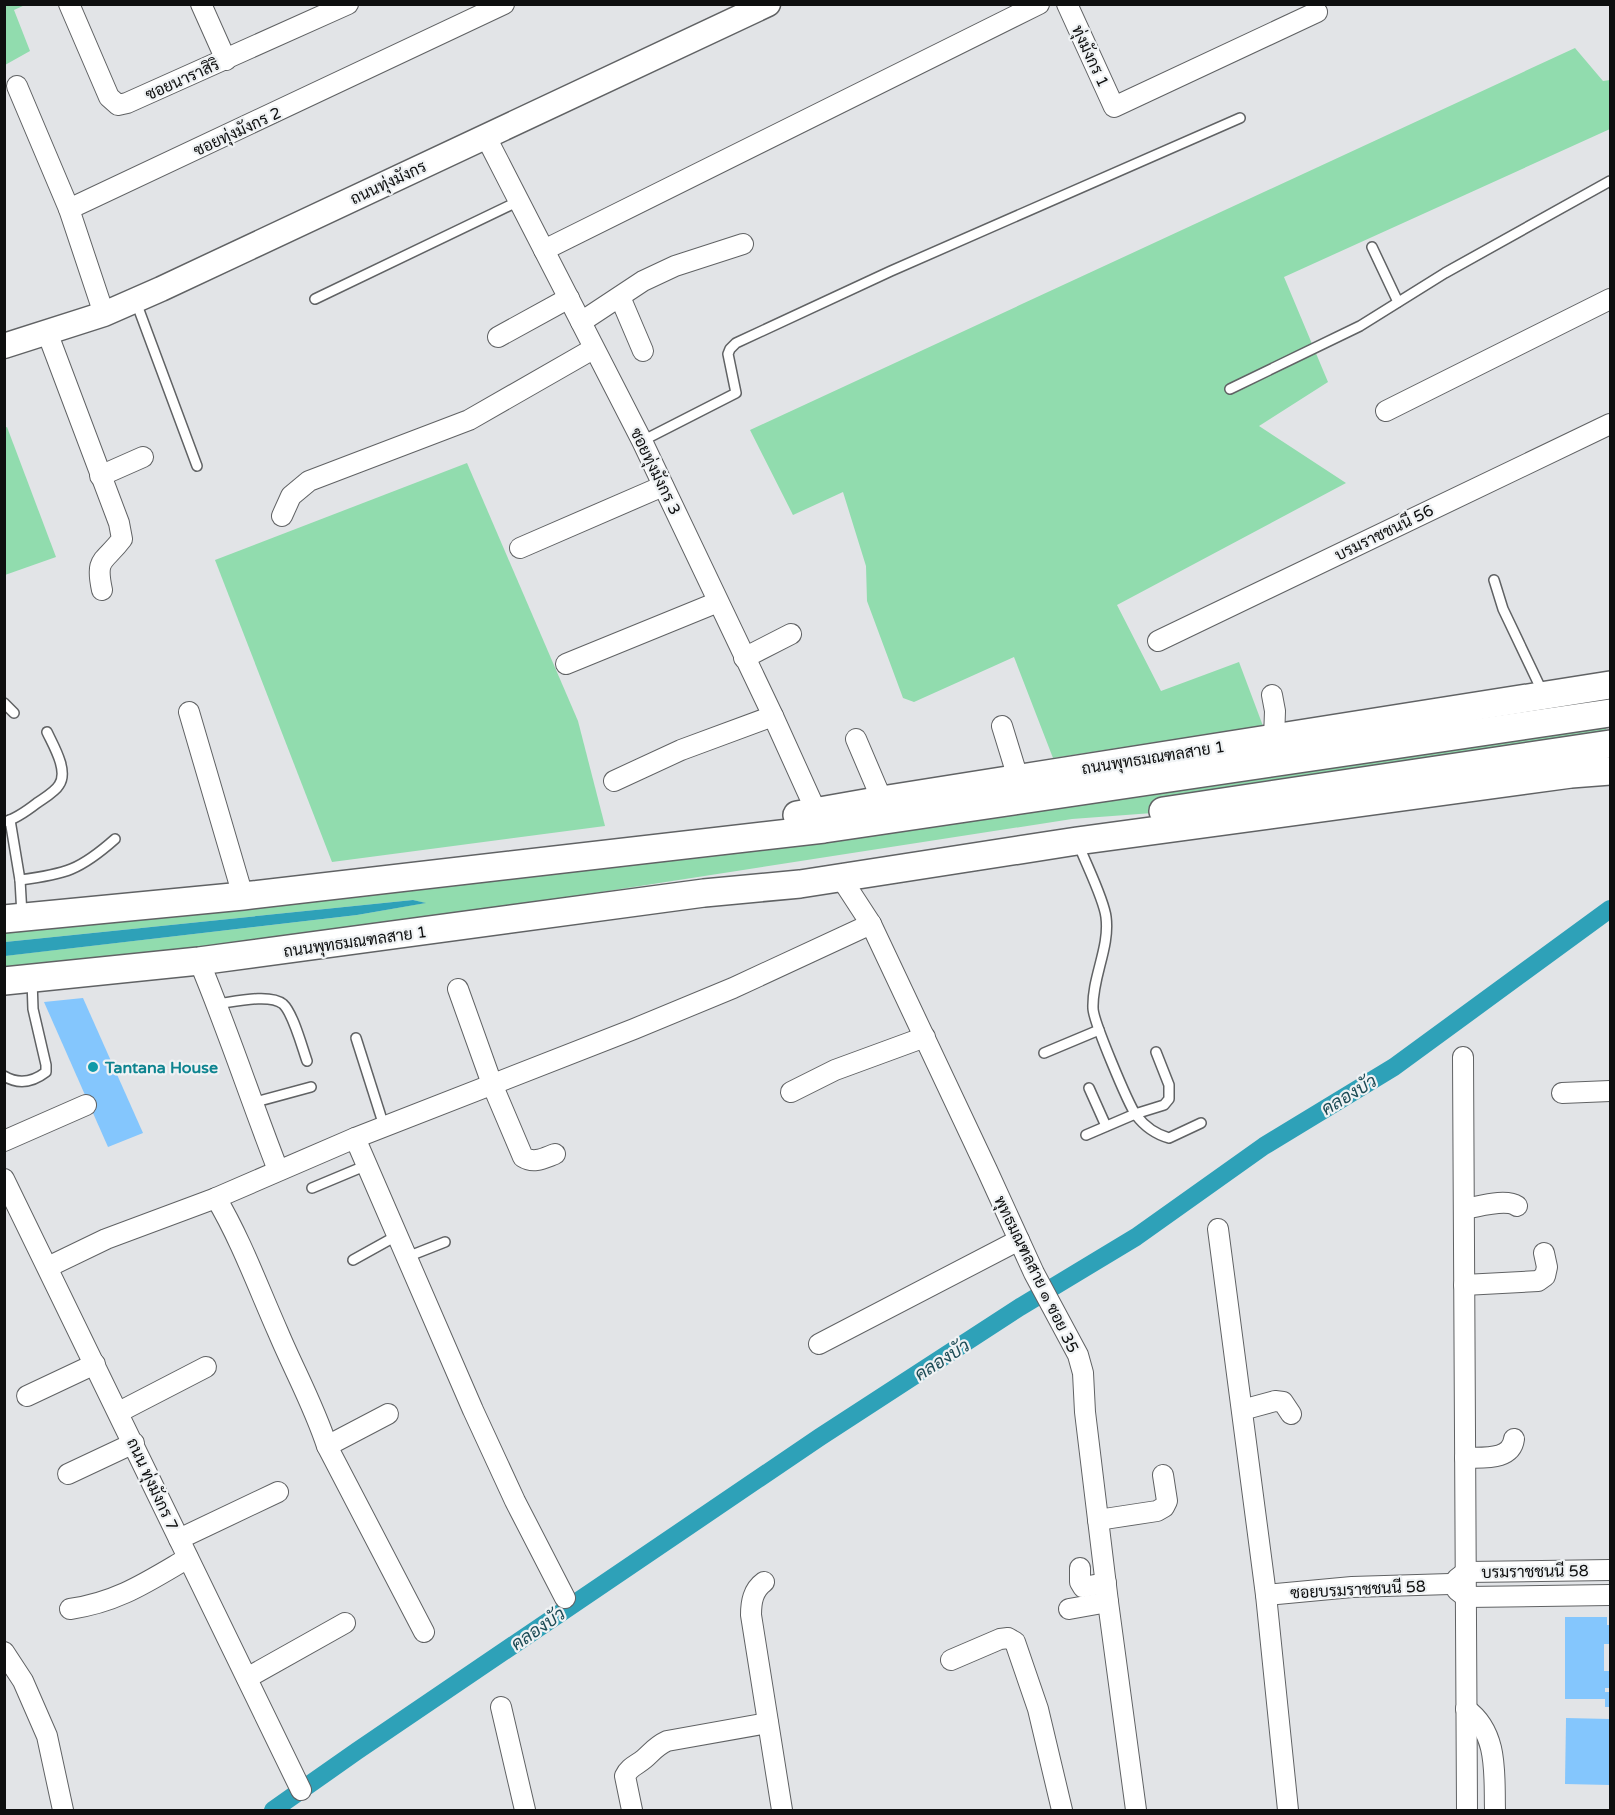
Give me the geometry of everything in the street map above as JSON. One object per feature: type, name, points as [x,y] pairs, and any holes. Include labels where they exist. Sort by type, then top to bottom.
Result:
[{"type":"main road","name":"ถนนพุทธมณฑลสาย 1","points":[[698,842],[757,823],[816,811],[1611,685]]},
{"type":"main road","points":[[1553,694],[1588,691],[1605,696],[1611,704]]},
{"type":"main road","name":"ถนนพุทธมณฑลสาย 1","points":[[13,918],[243,896],[824,829],[1611,713]]},
{"type":"main road","name":"ถนนพุทธมณฑลสาย 1","points":[[4,981],[199,961],[704,892],[762,888],[841,878],[1081,832],[1611,744]]},
{"type":"main road","points":[[1571,774],[1611,751]]},
{"type":"main road","name":"ถนนพุทธมณฑลสาย 1","points":[[704,892],[815,867],[1081,832],[1611,771]]},
{"type":"street","name":"ซอยนาราสิริ","points":[[69,4],[109,97],[118,105],[226,60],[338,7]]},
{"type":"street","points":[[201,4],[226,60]]},
{"type":"street","name":"ซอยทุ่งมังกร 2","points":[[69,209],[504,4]]},
{"type":"street","name":"ถนนทุ่งมังกร","points":[[4,346],[104,314],[768,4]]},
{"type":"street","points":[[544,250],[1039,4]]},
{"type":"street","name":"ทุ่งมังกร 1","points":[[1067,4],[1114,107],[1317,12]]},
{"type":"street","points":[[17,86],[69,209],[104,314]]},
{"type":"street","name":"ซอยทุ่งมังกร 3","points":[[486,137],[642,441],[816,811]]},
{"type":"street","points":[[582,322],[643,281],[662,272],[743,244]]},
{"type":"street","points":[[620,297],[643,351]]},
{"type":"street","points":[[498,337],[569,298]]},
{"type":"street","points":[[1386,411],[1611,299]]},
{"type":"street","points":[[47,332],[119,523],[122,539],[100,564],[98,571],[102,590]]},
{"type":"street","points":[[282,516],[291,496],[309,481],[469,420],[594,349]]},
{"type":"street","name":"บรมราชชนนี 56","points":[[1158,641],[1611,424]]},
{"type":"street","points":[[100,476],[143,457]]},
{"type":"street","points":[[520,548],[663,486]]},
{"type":"street","points":[[566,664],[718,602]]},
{"type":"street","points":[[744,658],[791,634]]},
{"type":"street","points":[[1272,695],[1275,711],[1274,739]]},
{"type":"street","points":[[189,712],[243,896]]},
{"type":"street","points":[[614,781],[681,750],[773,716]]},
{"type":"street","points":[[1002,726],[1018,778]]},
{"type":"street","points":[[856,739],[882,800]]},
{"type":"street","name":"พุทธมณฑลสาย ๑ ซอย 35","points":[[841,878],[871,924],[1034,1273],[1078,1355],[1083,1373],[1085,1412],[1098,1520],[1136,1810]]},
{"type":"street","points":[[48,1267],[105,1239],[216,1198],[384,1126],[634,1029],[722,992],[871,924]]},
{"type":"street","points":[[199,961],[278,1170]]},
{"type":"street","points":[[458,988],[492,1084],[523,1157],[529,1161],[535,1161],[555,1154]]},
{"type":"street","points":[[791,1092],[835,1070],[925,1037]]},
{"type":"street","points":[[1463,1057],[1467,1810]]},
{"type":"street","points":[[1562,1093],[1611,1091]]},
{"type":"street","points":[[4,1142],[86,1104]]},
{"type":"street","points":[[355,1138],[478,1420],[515,1501],[565,1598]]},
{"type":"street","name":"ถนน ทุ่งมังกร 7","points":[[4,1179],[301,1790]]},
{"type":"street","points":[[216,1198],[231,1223],[298,1378],[316,1414],[327,1446],[424,1632]]},
{"type":"street","points":[[1464,1209],[1500,1204],[1517,1206]]},
{"type":"street","points":[[1218,1229],[1266,1594],[1288,1810]]},
{"type":"street","points":[[819,1344],[1019,1240]]},
{"type":"street","points":[[1464,1285],[1538,1281],[1545,1276],[1547,1267],[1544,1253]]},
{"type":"street","points":[[27,1396],[95,1364]]},
{"type":"street","points":[[119,1412],[206,1366]]},
{"type":"street","points":[[1242,1410],[1275,1401],[1283,1402],[1291,1414]]},
{"type":"street","points":[[327,1446],[388,1414]]},
{"type":"street","points":[[1465,1458],[1494,1456],[1508,1452],[1513,1446],[1514,1438]]},
{"type":"street","points":[[68,1474],[134,1443]]},
{"type":"street","points":[[1098,1520],[1156,1511],[1164,1507],[1167,1501],[1163,1475]]},
{"type":"street","points":[[179,1539],[278,1492]]},
{"type":"street","points":[[70,1609],[95,1605],[116,1598],[188,1558]]},
{"type":"street","points":[[1080,1568],[1080,1582],[1083,1587],[1107,1593]]},
{"type":"street","name":"บรมราชชนนี 58","points":[[1611,1570],[1466,1572],[1450,1584],[1466,1597],[1611,1595]]},
{"type":"street","points":[[764,1582],[754,1594],[751,1615],[782,1810]]},
{"type":"street","name":"ซอยบรมราชชนนี 58","points":[[1266,1594],[1352,1587],[1450,1584]]},
{"type":"street","points":[[1069,1609],[1107,1593]]},
{"type":"street","points":[[247,1678],[345,1623]]},
{"type":"street","points":[[951,1660],[1000,1638],[1008,1638],[1015,1642],[1038,1709],[1062,1810]]},
{"type":"street","points":[[4,1652],[23,1681],[44,1725],[63,1810]]},
{"type":"street","points":[[501,1707],[525,1810]]},
{"type":"street","points":[[1466,1709],[1474,1715],[1486,1732],[1493,1754],[1495,1810]]},
{"type":"street","points":[[632,1810],[625,1776],[627,1771],[643,1760],[655,1746],[667,1741],[768,1723]]},
{"type":"lane","points":[[642,441],[736,393],[728,354],[736,343],[891,271],[1240,118]]},
{"type":"lane","points":[[1230,389],[1360,326],[1445,273],[1611,182]]},
{"type":"lane","points":[[315,299],[519,201]]},
{"type":"lane","points":[[1372,247],[1398,302]]},
{"type":"lane","points":[[135,300],[197,466]]},
{"type":"lane","points":[[1494,580],[1503,609],[1553,694]]},
{"type":"lane","points":[[4,703],[14,713]]},
{"type":"lane","points":[[13,918],[20,880],[7,821],[59,786],[62,769],[47,732]]},
{"type":"lane","points":[[1081,832],[1106,915],[1106,944],[1099,968],[1093,1009],[1099,1030],[1135,1114],[1154,1134],[1169,1138],[1201,1123]]},
{"type":"lane","points":[[20,880],[45,877],[76,868],[92,859],[115,839]]},
{"type":"lane","points":[[4,1076],[21,1082],[39,1077],[46,1071],[33,1009],[32,978]]},
{"type":"lane","points":[[217,1004],[261,999],[284,1004],[307,1061]]},
{"type":"lane","points":[[1044,1053],[1099,1030]]},
{"type":"lane","points":[[356,1038],[384,1126]]},
{"type":"lane","points":[[1086,1135],[1164,1104],[1169,1098],[1169,1085],[1156,1052]]},
{"type":"lane","points":[[252,1103],[311,1087]]},
{"type":"lane","points":[[1089,1088],[1106,1126]]},
{"type":"lane","points":[[312,1188],[367,1165]]},
{"type":"lane","points":[[353,1260],[398,1235]]},
{"type":"lane","points":[[407,1257],[445,1242]]},
{"type":"green space","points":[[5,4],[25,5],[14,10],[30,51],[5,65]]},
{"type":"green space","points":[[1575,48],[1603,81],[1610,80],[1610,129],[1284,277],[1328,382],[1259,426],[1346,483],[1117,605],[1161,691],[1239,662],[1263,726],[1053,758],[1014,657],[914,702],[903,698],[867,601],[866,566],[843,492],[793,515],[750,430]]},
{"type":"green space","points":[[7,427],[56,557],[5,575],[4,428]]},
{"type":"green space","points":[[467,463],[578,721],[605,826],[332,862],[215,560]]},
{"type":"green space","points":[[1607,725],[1600,752],[1260,805],[1072,819],[311,937],[5,969],[4,956],[357,915],[425,903],[413,900],[5,942],[5,930]]},
{"type":"water","points":[[413,900],[426,903],[357,915],[5,956],[5,942]]},
{"type":"building","name":"Tantana House","points":[[83,998],[143,1133],[108,1147],[44,1002]]},
{"type":"building","points":[[1565,1617],[1607,1617],[1607,1625],[1610,1625],[1610,1644],[1604,1644],[1604,1671],[1610,1671],[1610,1688],[1605,1688],[1605,1692],[1610,1692],[1610,1707],[1605,1707],[1605,1699],[1565,1699]]},
{"type":"building","points":[[1566,1718],[1610,1719],[1610,1785],[1565,1784]]},
{"type":"waterway","name":"คลองบัว","points":[[273,1810],[820,1437],[1020,1307],[1136,1237],[1264,1146],[1394,1067],[1610,909]]},
{"type":"place","name":"Tantana House","points":[[93,1067]]}]
